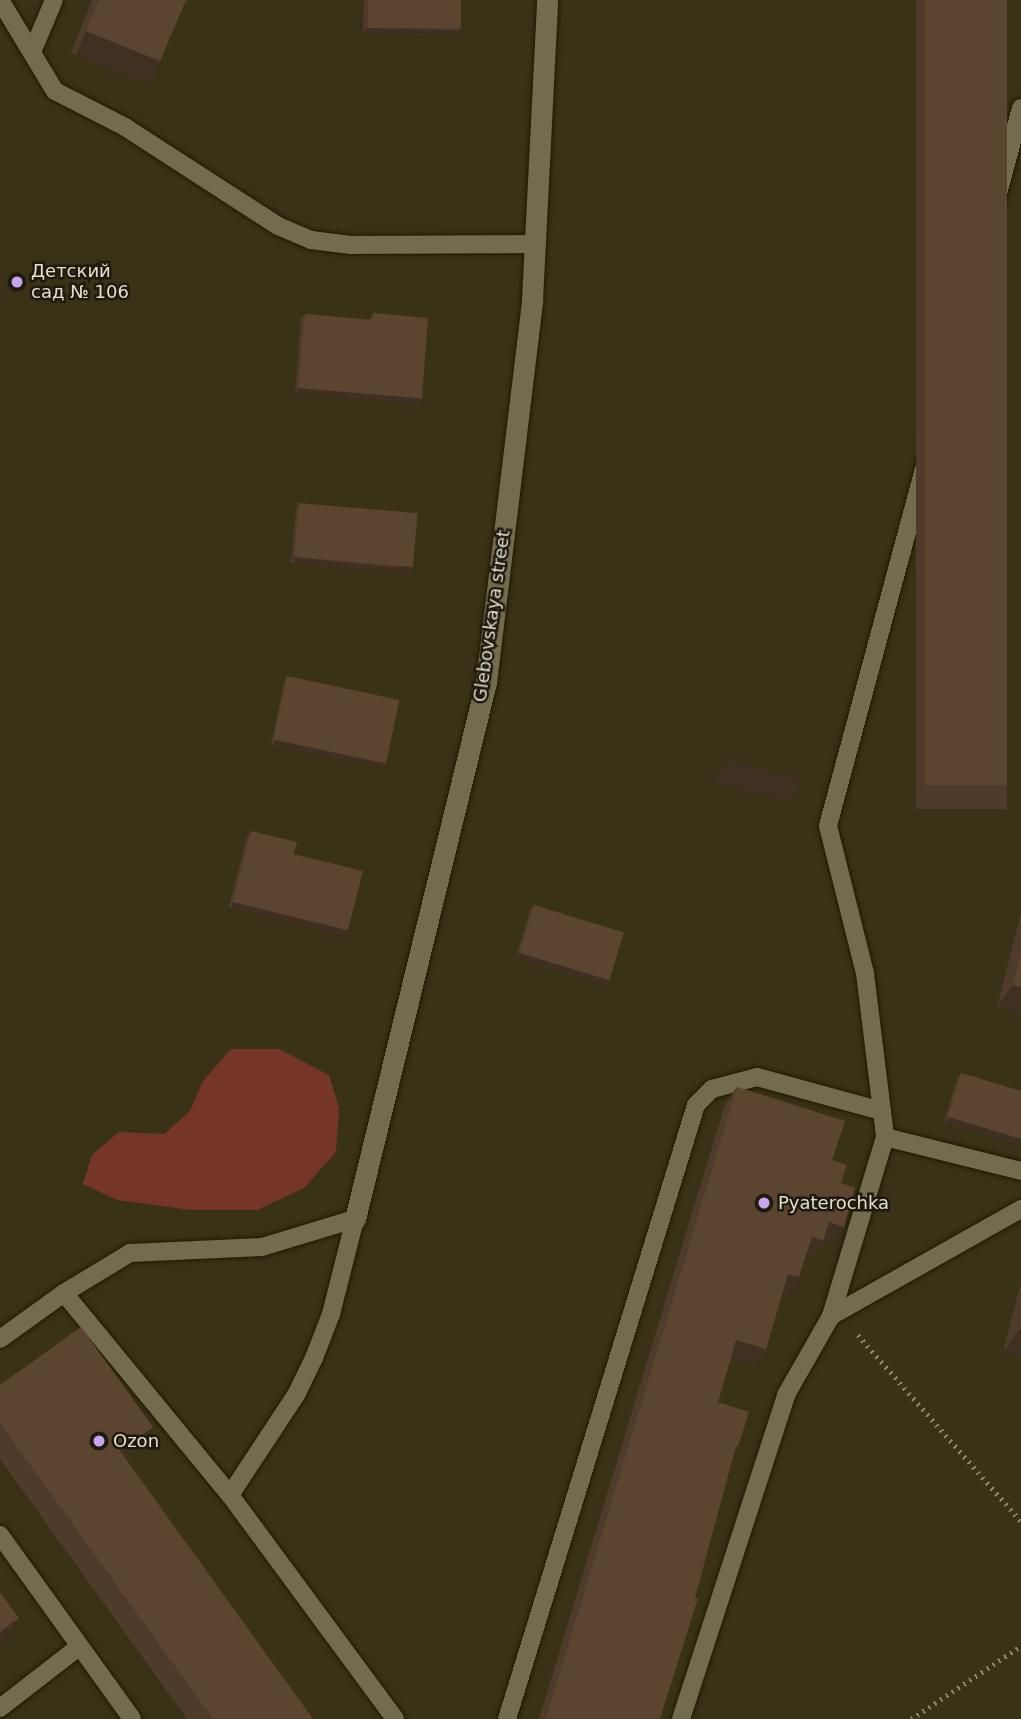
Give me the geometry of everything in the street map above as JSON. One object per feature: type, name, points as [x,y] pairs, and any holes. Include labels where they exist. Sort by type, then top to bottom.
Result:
[{"type":"street","name":"Glebovskaya street","points":[[355,1219],[486,682],[532,299],[548,0]]},
{"type":"lane","points":[[1,0],[55,91],[137,134],[248,209],[311,240],[351,245],[535,244]]},
{"type":"lane","points":[[32,52],[54,0]]},
{"type":"lane","points":[[681,1719],[786,1395],[831,1316],[885,1137],[864,973],[828,826],[1021,108]]},
{"type":"lane","points":[[507,1719],[696,1105],[712,1089],[757,1077],[881,1111]]},
{"type":"lane","points":[[885,1137],[1021,1171]]},
{"type":"lane","points":[[831,1316],[1021,1209]]},
{"type":"lane","points":[[0,1339],[64,1293],[130,1253],[262,1247],[355,1219]]},
{"type":"lane","points":[[230,1495],[296,1395],[314,1358],[331,1314],[355,1219]]},
{"type":"lane","points":[[64,1293],[230,1495],[395,1719]]},
{"type":"lane","points":[[0,1535],[132,1719]]},
{"type":"lane","points":[[0,1708],[80,1646]]},
{"type":"path","points":[[831,1316],[862,1338],[1021,1521]]},
{"type":"path","points":[[911,1719],[1021,1646]]},
{"type":"shaded area","points":[[231,1049],[279,1049],[329,1075],[339,1108],[336,1152],[304,1188],[257,1210],[191,1210],[117,1200],[83,1184],[92,1155],[119,1132],[164,1134],[190,1111],[203,1081]]},
{"type":"building","points":[[99,0],[186,0],[160,61],[86,31]]},
{"type":"building","points":[[368,0],[461,0],[461,28],[368,28]]},
{"type":"building","points":[[925,0],[1007,0],[1007,785],[925,785]]},
{"type":"building","points":[[373,313],[428,318],[422,398],[298,388],[305,314],[372,320]]},
{"type":"building","points":[[299,503],[418,513],[413,567],[294,557]]},
{"type":"building","points":[[287,676],[399,700],[386,763],[273,740]]},
{"type":"building","points":[[251,831],[297,842],[293,854],[363,871],[348,930],[233,902]]},
{"type":"building","points":[[534,905],[624,932],[609,980],[519,953]]},
{"type":"building","points":[[1021,952],[1021,987],[1013,985]]},
{"type":"building","points":[[961,1073],[1021,1091],[1021,1139],[948,1117]]},
{"type":"building","points":[[737,1087],[845,1121],[832,1160],[847,1165],[841,1183],[855,1188],[844,1227],[829,1222],[823,1241],[812,1237],[799,1277],[788,1274],[766,1349],[736,1340],[718,1402],[749,1412],[738,1447],[736,1446],[695,1598],[698,1598],[660,1719],[546,1719]]},
{"type":"building","points":[[81,1327],[153,1427],[120,1451],[313,1719],[213,1719],[0,1423],[0,1385]]},
{"type":"building","points":[[0,1592],[19,1618],[0,1632]]},
{"type":"place","name":"Детский сад № 106","points":[[17,282]]},
{"type":"place","name":"Pyaterochka","points":[[764,1203]]},
{"type":"place","name":"Ozon","points":[[99,1441]]}]
